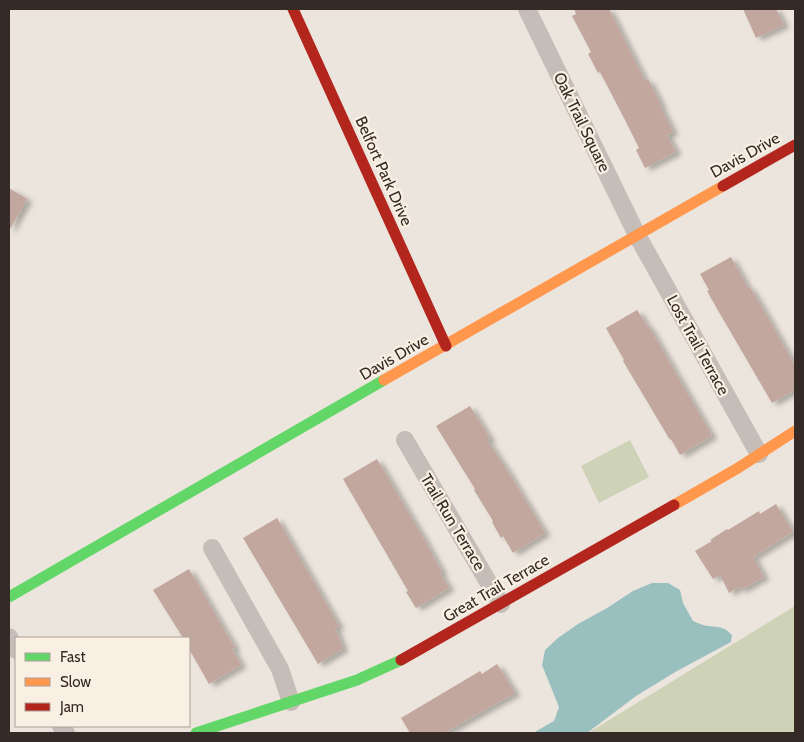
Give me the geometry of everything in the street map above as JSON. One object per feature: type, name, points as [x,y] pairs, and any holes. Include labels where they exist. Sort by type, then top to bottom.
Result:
[{"type":"street","name":"Belfort Park Drive","points":[[293,9],[446,346]]},
{"type":"street","name":"Oak Trail Square","points":[[527,9],[637,235]]},
{"type":"street","name":"Davis Drive","points":[[9,597],[795,146]]},
{"type":"street","name":"Lost Trail Terrace","points":[[637,235],[759,454]]},
{"type":"street","name":"Great Trail Terrace","points":[[196,733],[357,680],[405,658],[738,468],[795,431]]},
{"type":"street","name":"Trail Run Terrace","points":[[405,440],[501,604]]},
{"type":"street","points":[[212,548],[280,669],[291,702]]},
{"type":"street","points":[[9,637],[15,648]]},
{"type":"green space","points":[[630,440],[649,477],[599,503],[581,466]]},
{"type":"green space","points":[[795,606],[795,733],[588,733]]},
{"type":"water","points":[[652,583],[668,583],[680,590],[683,603],[693,621],[705,626],[724,629],[732,635],[731,642],[636,696],[587,733],[533,733],[554,721],[559,707],[542,665],[545,650],[578,624],[633,591]]},
{"type":"building","points":[[574,9],[609,9],[645,81],[648,79],[661,105],[673,132],[667,135],[676,152],[645,168],[636,150],[639,148],[626,122],[600,72],[598,73],[588,54],[591,52],[572,16],[576,14]]},
{"type":"building","points":[[743,9],[776,9],[784,25],[756,38]]},
{"type":"building","points":[[9,188],[27,199],[9,231]]},
{"type":"building","points":[[731,257],[795,366],[795,390],[772,403],[707,291],[709,290],[700,274]]},
{"type":"building","points":[[637,310],[648,325],[712,436],[680,455],[623,361],[606,328]]},
{"type":"building","points":[[470,406],[490,439],[487,440],[545,533],[513,553],[503,536],[501,538],[475,489],[436,426]]},
{"type":"building","points":[[377,459],[424,539],[449,588],[416,608],[343,479]]},
{"type":"building","points":[[776,504],[793,532],[753,557],[764,577],[741,590],[739,587],[729,593],[720,575],[713,579],[695,551],[727,529],[759,511],[760,514]]},
{"type":"building","points":[[277,518],[339,626],[335,628],[343,649],[318,664],[243,538]]},
{"type":"building","points":[[189,569],[235,648],[232,649],[241,665],[209,684],[190,651],[190,637],[182,637],[153,590]]},
{"type":"building","points":[[497,664],[515,693],[444,733],[410,733],[401,718],[480,671],[482,674]]},
{"type":"traffic: fast","points":[[9,597],[384,380]]},
{"type":"traffic: fast","points":[[196,733],[357,680],[401,660]]},
{"type":"traffic: slow","points":[[384,380],[723,186]]},
{"type":"traffic: slow","points":[[674,505],[738,468],[795,431]]},
{"type":"traffic: jam","points":[[293,9],[446,346]]},
{"type":"traffic: jam","points":[[723,186],[795,145]]},
{"type":"traffic: jam","points":[[401,660],[674,505]]}]
